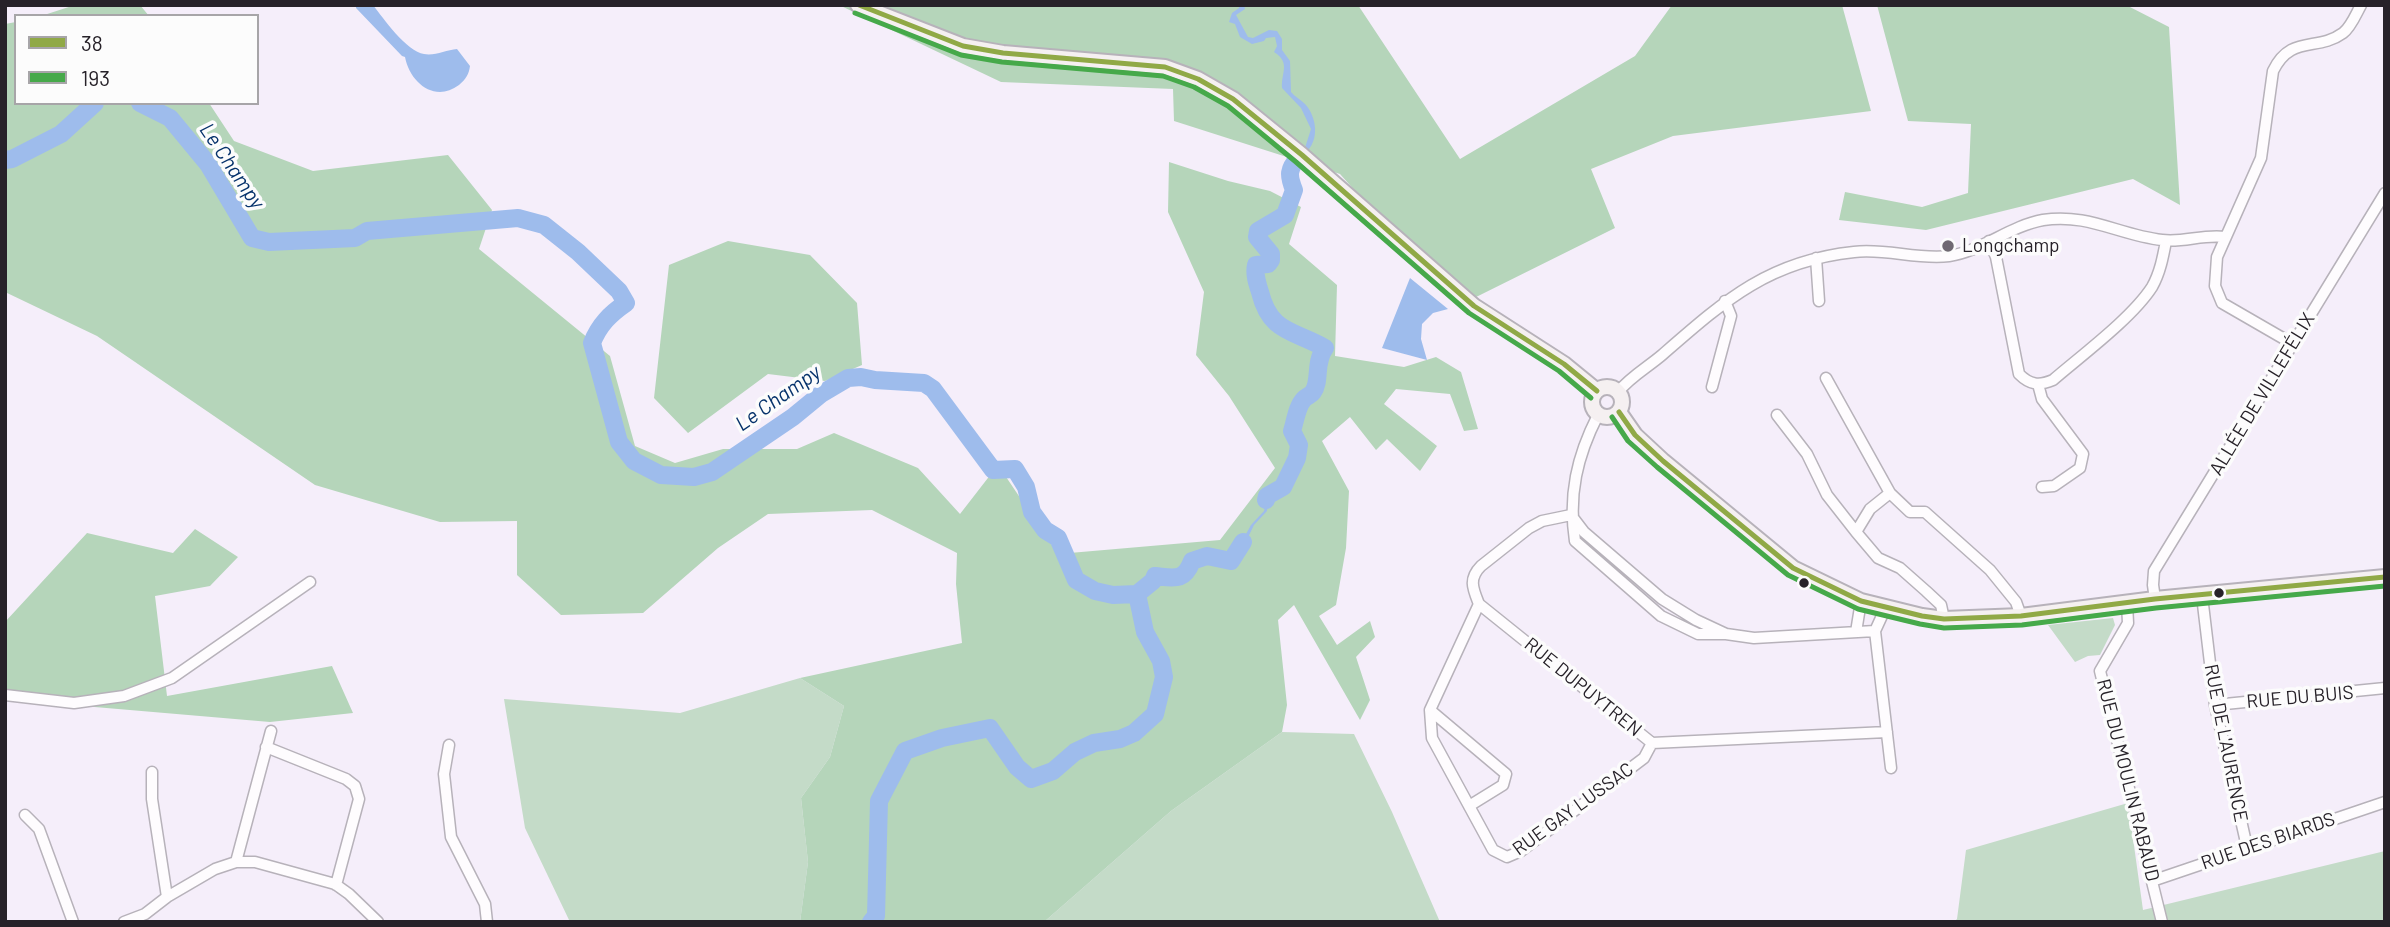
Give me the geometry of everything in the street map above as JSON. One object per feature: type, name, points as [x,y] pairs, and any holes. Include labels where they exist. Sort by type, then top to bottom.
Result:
[{"type":"main road","points":[[858,5],[963,46],[1003,53],[1165,67],[1198,79],[1233,99],[1302,155],[1474,306],[1564,364],[1597,391]]},
{"type":"main road","points":[[1607,387],[1618,392],[1622,402],[1619,412],[1609,418],[1598,415],[1591,403],[1597,391],[1607,387]]},
{"type":"main road","points":[[1619,412],[1635,435],[1663,461],[1793,568],[1861,601],[1886,607],[1944,619],[2021,615],[2385,577]]},
{"type":"street","points":[[2293,344],[2222,303],[2215,286],[2217,257],[2261,158],[2273,71],[2278,60],[2294,48],[2342,33],[2361,5]]},
{"type":"street","name":"ALLÉE DE VILLEFÉLIX","points":[[2155,599],[2154,571],[2385,193]]},
{"type":"street","points":[[1618,392],[1724,301],[1767,275],[1815,258],[1856,251],[1931,257],[1952,255],[2040,221],[2060,219],[2098,222],[2128,233],[2165,241],[2213,235],[2225,237]]},
{"type":"street","points":[[1989,241],[1996,257],[2019,374],[2026,381],[2038,384],[2053,380],[2139,303],[2159,272],[2165,241]]},
{"type":"street","points":[[1815,258],[1819,301]]},
{"type":"street","points":[[1712,387],[1731,316],[1724,301]]},
{"type":"street","points":[[1826,378],[1890,493],[1910,512],[1925,512],[1990,570],[2016,602],[2021,615]]},
{"type":"street","points":[[2038,384],[2042,399],[2083,454],[2080,467],[2054,486],[2042,487]]},
{"type":"street","points":[[1598,415],[1577,470],[1572,492],[1571,515],[1575,541],[1661,616],[1698,634],[1754,638],[1875,631]]},
{"type":"street","points":[[1777,415],[1807,454],[1826,495],[1856,533],[1878,558],[1900,568],[1934,598],[1941,605],[1944,619]]},
{"type":"street","points":[[1856,533],[1870,509],[1890,493]]},
{"type":"street","points":[[1469,806],[1503,785],[1506,774],[1430,710],[1479,604],[1471,584],[1474,573],[1535,524],[1571,515]]},
{"type":"street","points":[[1571,515],[1584,532],[1662,599],[1696,620],[1726,634]]},
{"type":"street","points":[[5,695],[74,703],[124,696],[172,678],[310,582]]},
{"type":"street","name":"RUE DE L'AURENCE","points":[[2202,596],[2215,705],[2247,847]]},
{"type":"street","points":[[1856,632],[1861,601]]},
{"type":"street","name":"RUE DU MOULIN RABAUD","points":[[2127,603],[2128,623],[2100,671],[2162,922]]},
{"type":"street","name":"RUE DUPUYTREN","points":[[1479,604],[1652,743],[1886,732]]},
{"type":"street","points":[[1886,607],[1875,631],[1891,768]]},
{"type":"street","name":"RUE DU BUIS","points":[[2215,705],[2385,688]]},
{"type":"street","name":"RUE GAY LUSSAC","points":[[1430,710],[1432,738],[1493,850],[1507,857],[1521,851],[1644,758],[1652,743]]},
{"type":"street","points":[[236,862],[271,731]]},
{"type":"street","points":[[449,745],[444,774],[451,837],[485,904],[487,922]]},
{"type":"street","points":[[266,747],[346,779],[355,786],[359,799],[336,885]]},
{"type":"street","points":[[152,772],[152,799],[167,897]]},
{"type":"street","name":"RUE DES BIARDS","points":[[2152,881],[2385,802]]},
{"type":"street","points":[[25,814],[39,829],[73,922]]},
{"type":"street","points":[[124,922],[147,918],[167,897],[215,869],[236,862],[254,862],[316,877],[336,885],[358,901],[378,922]]},
{"type":"green space","points":[[75,5],[140,5],[147,14],[47,14]]},
{"type":"green space","points":[[839,5],[1358,5],[1460,159],[1635,56],[1672,5],[1842,5],[1871,111],[1673,136],[1591,169],[1615,228],[1458,306],[1340,174],[1174,121],[1173,89],[1001,82]]},
{"type":"green space","points":[[1877,5],[2126,5],[2169,27],[2180,205],[2133,179],[1926,230],[1839,220],[1845,192],[1922,207],[1968,193],[1971,124],[1908,121]]},
{"type":"green space","points":[[14,22],[14,105],[210,105],[234,141],[313,171],[448,155],[492,210],[479,249],[610,356],[635,446],[675,463],[723,449],[797,449],[834,433],[918,468],[960,514],[998,465],[1058,554],[1220,540],[1275,468],[1229,396],[1196,355],[1204,292],[1168,212],[1169,162],[1270,191],[1301,207],[1289,244],[1337,285],[1335,356],[1404,367],[1436,357],[1461,372],[1478,429],[1464,431],[1450,394],[1396,389],[1384,404],[1437,446],[1420,471],[1387,439],[1376,450],[1350,417],[1322,441],[1349,491],[1346,548],[1336,605],[1319,616],[1337,645],[1370,621],[1375,637],[1356,657],[1370,700],[1360,720],[1294,605],[1278,620],[1287,705],[1282,732],[1171,811],[1044,922],[800,922],[808,862],[801,798],[830,757],[844,706],[800,678],[962,643],[956,584],[957,553],[872,510],[768,514],[718,548],[643,613],[561,615],[517,575],[517,521],[440,522],[315,485],[97,336],[5,292],[5,24]]},
{"type":"green space","points":[[728,241],[810,255],[857,303],[862,365],[825,381],[768,374],[688,433],[654,398],[669,265]]},
{"type":"green space","points":[[195,529],[238,557],[210,586],[155,596],[167,696],[332,666],[353,713],[270,722],[83,706],[5,691],[5,622],[87,533],[173,553]]},
{"type":"green space","points":[[2113,618],[2115,625],[2100,655],[2088,656],[2075,662],[2048,625]]},
{"type":"green space","points":[[800,678],[844,706],[830,757],[801,798],[808,862],[800,922],[570,922],[525,828],[504,699],[680,713]]},
{"type":"green space","points":[[1282,732],[1354,734],[1392,812],[1440,922],[1044,922],[1171,811]]},
{"type":"green space","points":[[2128,803],[2143,910],[2385,851],[2385,922],[1954,922],[1957,919],[1966,850]]},
{"type":"water","points":[[356,5],[373,5],[396,34],[417,52],[432,54],[457,49],[470,66],[467,76],[450,90],[441,92],[425,87],[412,75],[405,57]]},
{"type":"water","points":[[1239,5],[1244,5],[1245,9],[1236,15],[1248,37],[1253,38],[1269,30],[1277,31],[1282,39],[1282,50],[1290,61],[1291,92],[1309,109],[1314,122],[1315,136],[1305,153],[1311,129],[1301,108],[1282,88],[1284,64],[1274,52],[1277,46],[1275,37],[1252,44],[1240,37],[1235,24],[1229,22]]},
{"type":"water","points":[[1295,162],[1292,174],[1297,187],[1291,200],[1289,218],[1266,229],[1260,236],[1273,249],[1276,260],[1270,267],[1259,268],[1258,271],[1263,301],[1273,316],[1320,340],[1330,350],[1320,362],[1317,391],[1304,405],[1297,422],[1295,436],[1302,443],[1294,473],[1284,488],[1268,497],[1267,511],[1254,525],[1238,558],[1230,563],[1207,559],[1192,565],[1193,572],[1174,583],[1156,578],[1152,588],[1144,594],[1146,617],[1165,658],[1168,681],[1157,714],[1149,725],[1139,733],[1076,754],[1043,781],[1027,781],[1015,770],[1017,766],[1031,779],[1040,778],[1086,746],[1120,739],[1134,733],[1155,714],[1164,677],[1161,661],[1145,632],[1137,594],[1153,581],[1155,576],[1181,576],[1192,561],[1197,559],[1211,558],[1231,561],[1251,525],[1264,511],[1267,496],[1283,487],[1297,458],[1299,445],[1296,441],[1293,430],[1295,418],[1301,402],[1316,387],[1320,360],[1325,348],[1269,317],[1263,307],[1255,272],[1256,265],[1268,264],[1271,260],[1271,254],[1257,237],[1258,231],[1285,215],[1294,190],[1289,177]]},
{"type":"water","points":[[1410,278],[1448,309],[1433,313],[1422,324],[1421,339],[1427,360],[1382,348]]},
{"type":"waterway","name":"Le Champy","points":[[5,160],[61,134],[93,105]]},
{"type":"waterway","name":"Le Champy","points":[[144,105],[170,118],[208,164],[252,238],[269,242],[355,238],[367,231],[518,218],[544,225],[578,252],[619,291],[626,303],[606,320],[592,343],[619,442],[634,461],[661,475],[694,477],[712,472],[793,417],[821,394],[848,378],[924,383],[933,389],[993,470],[1015,469],[1026,487],[1032,512],[1045,530],[1058,538],[1076,580],[1095,591],[1113,595],[1137,594],[1145,632],[1161,661],[1164,677],[1155,714],[1134,733],[1120,739],[1094,743],[1075,752],[1053,771],[1031,779],[1017,767],[990,728],[942,738],[905,751],[879,801],[876,916],[871,922]]},
{"type":"waterway","points":[[1266,500],[1267,496],[1283,487],[1297,458],[1299,445],[1292,431],[1300,406],[1315,388],[1320,359],[1325,348],[1284,329],[1270,316],[1264,305],[1256,275],[1256,265],[1268,264],[1271,260],[1271,254],[1257,237],[1258,231],[1285,215],[1294,190],[1290,172],[1299,157]]},
{"type":"waterway","points":[[1137,594],[1153,581],[1155,576],[1182,576],[1192,561],[1207,556],[1231,561],[1243,542]]},
{"type":"transit line","name":"38","points":[[859,5],[963,46],[1003,53],[1165,67],[1198,79],[1233,99],[1302,155],[1474,306],[1564,364],[1597,391]]},
{"type":"transit line","name":"193","points":[[855,13],[961,55],[1002,62],[1163,76],[1194,87],[1228,106],[1469,313],[1559,371],[1591,398]]},
{"type":"transit line","name":"38","points":[[1619,412],[1635,435],[1663,461],[1793,568],[1861,601],[1922,616],[1944,619],[2021,616],[2155,599],[2385,577]]},
{"type":"transit line","name":"193","points":[[1612,417],[1628,441],[1788,575],[1858,609],[1920,624],[1944,628],[2022,625],[2156,608],[2385,586]]},
{"type":"place","name":"Longchamp","points":[[1948,246]]}]
